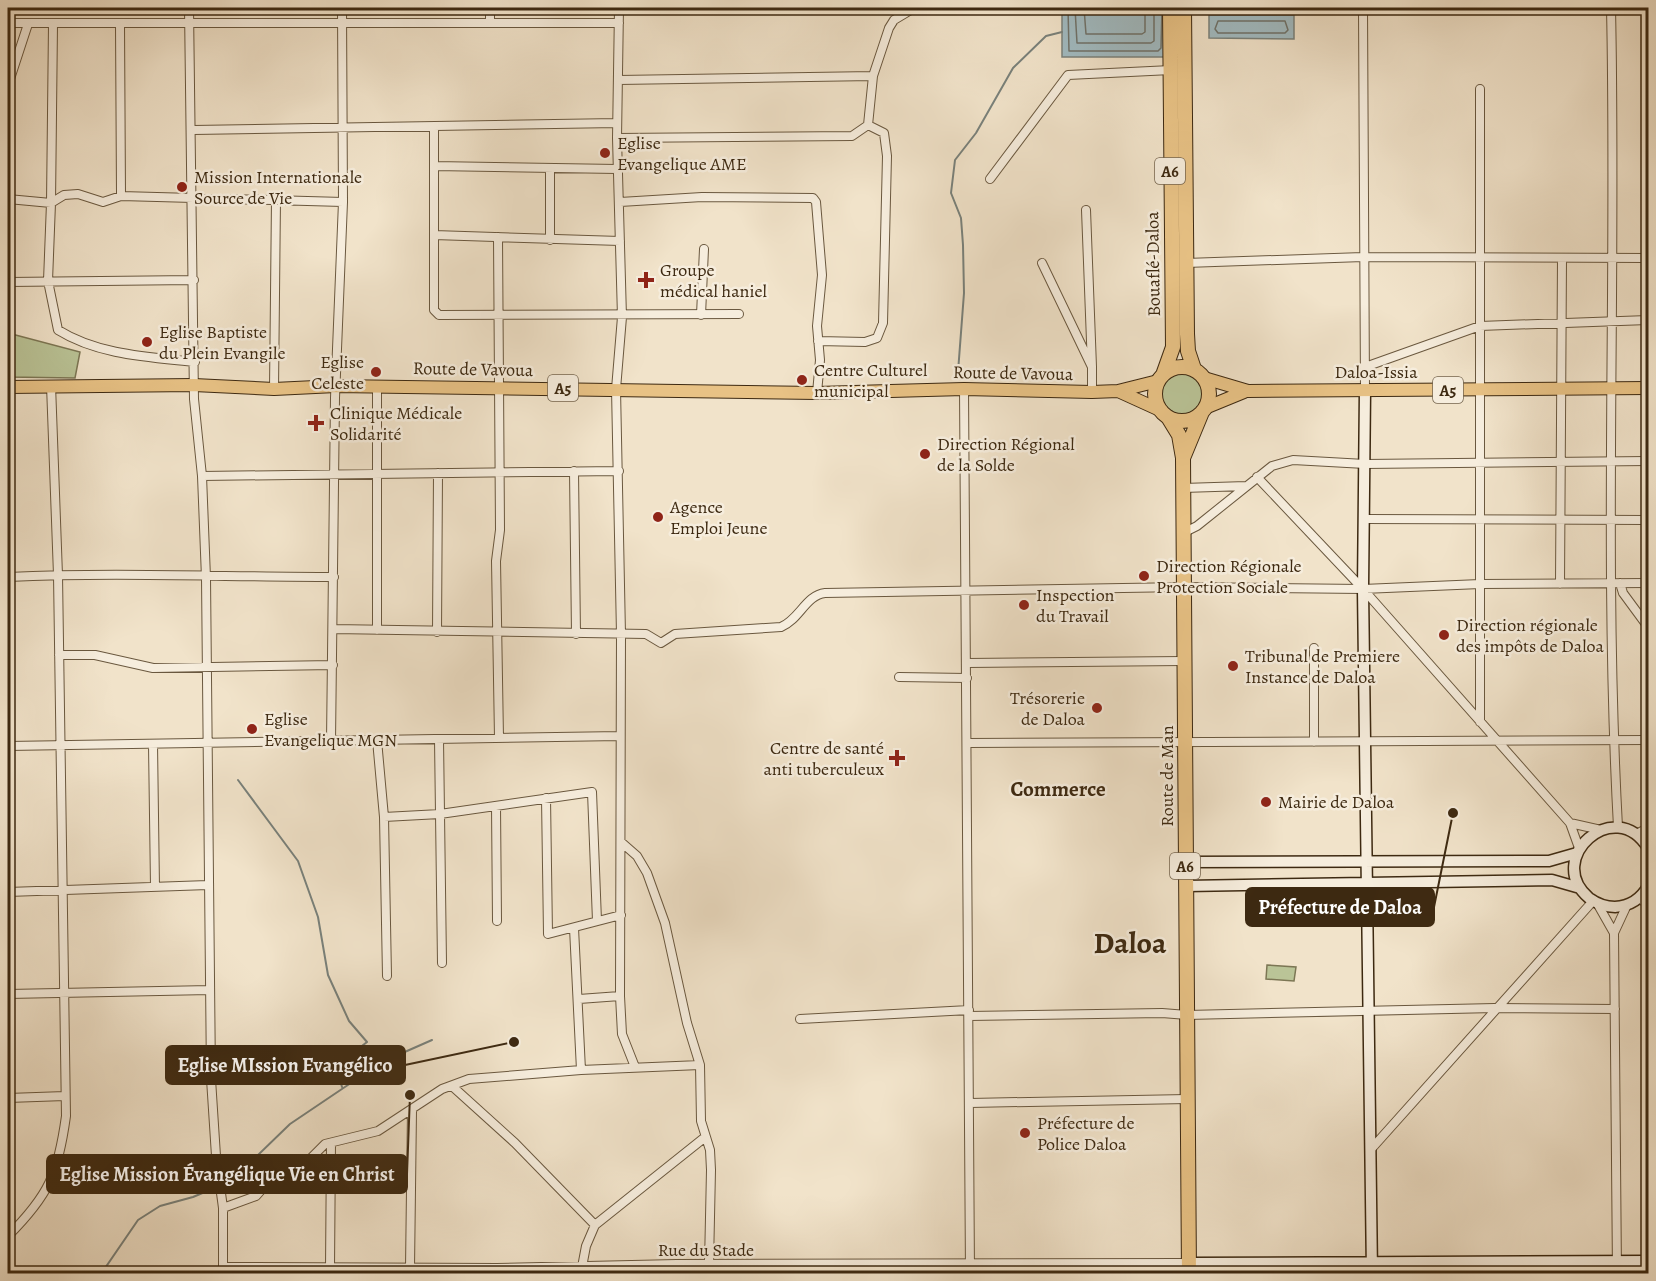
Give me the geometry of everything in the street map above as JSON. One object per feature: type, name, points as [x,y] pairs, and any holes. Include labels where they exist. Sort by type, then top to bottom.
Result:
[{"type":"highway","name":"Bouaflé-Daloa","points":[[1161,378],[1173,347],[1170,8]]},
{"type":"highway","name":"Bouaflé-Daloa","points":[[1184,8],[1188,351],[1199,373]]},
{"type":"highway","points":[[1178,367],[1199,373],[1209,396],[1204,410],[1183,421],[1165,414],[1156,396],[1161,378],[1178,367]]},
{"type":"highway","name":"A6","points":[[1183,458],[1204,410]]},
{"type":"highway","name":"A6","points":[[1165,414],[1179,435],[1183,458]]},
{"type":"highway","name":"Route de Man","points":[[1183,458],[1187,488],[1184,533],[1184,661],[1189,1268]]},
{"type":"main road","name":"A5","points":[[1199,373],[1248,391]]},
{"type":"main road","name":"A5","points":[[1118,391],[1161,378]]},
{"type":"main road","name":"Route de Vavoua","points":[[8,387],[194,385],[274,389],[377,386],[817,393],[964,389],[1118,391]]},
{"type":"main road","name":"Daloa-Issia","points":[[1248,391],[1648,388]]},
{"type":"main road","name":"A5","points":[[1118,391],[1165,414]]},
{"type":"main road","name":"A5","points":[[1204,410],[1248,391]]},
{"type":"street","points":[[189,8],[193,130],[194,385],[202,476],[206,578],[212,1090],[216,1156],[223,1208],[223,1270]]},
{"type":"street","points":[[331,741],[336,386],[343,202],[342,8]]},
{"type":"street","points":[[490,8],[490,23]]},
{"type":"street","points":[[619,8],[617,169],[620,202],[621,317],[616,389],[621,634],[620,996],[622,1034],[635,1067]]},
{"type":"street","points":[[617,138],[852,136],[868,125],[873,76],[889,28],[894,20],[914,8]]},
{"type":"street","points":[[1363,8],[1365,367],[1363,589],[1372,1268]]},
{"type":"street","points":[[1611,8],[1611,519],[1616,583],[1613,742],[1618,827]]},
{"type":"street","points":[[8,23],[619,23]]},
{"type":"street","points":[[8,85],[28,24]]},
{"type":"street","points":[[53,24],[48,281],[58,330],[68,337],[109,350],[195,362]]},
{"type":"street","points":[[120,24],[121,195]]},
{"type":"street","points":[[990,179],[1068,75],[1170,71],[1185,68]]},
{"type":"street","points":[[618,80],[873,76]]},
{"type":"street","points":[[1480,89],[1480,722]]},
{"type":"street","points":[[193,130],[617,123]]},
{"type":"street","points":[[818,340],[865,342],[877,338],[883,323],[887,156],[884,134],[868,125]]},
{"type":"street","points":[[434,127],[434,310],[439,315],[449,317],[500,315],[621,317],[739,314]]},
{"type":"street","points":[[434,166],[617,169]]},
{"type":"street","points":[[550,168],[550,240]]},
{"type":"street","points":[[8,198],[51,203],[64,195],[72,194],[103,202],[121,195],[343,202]]},
{"type":"street","points":[[620,202],[702,197],[813,198],[816,202],[822,274],[817,326],[817,393]]},
{"type":"street","points":[[274,389],[276,199]]},
{"type":"street","points":[[1086,210],[1092,392]]},
{"type":"street","points":[[434,235],[620,241]]},
{"type":"street","points":[[498,237],[501,388],[500,530],[496,561],[496,633],[499,738]]},
{"type":"street","points":[[701,315],[704,249]]},
{"type":"street","points":[[1186,263],[1364,257],[1648,258]]},
{"type":"street","points":[[1560,584],[1562,258]]},
{"type":"street","points":[[1042,263],[1092,368]]},
{"type":"street","points":[[8,282],[194,280]]},
{"type":"street","points":[[1365,367],[1480,326],[1562,321],[1648,320]]},
{"type":"street","points":[[8,1236],[35,1209],[51,1180],[62,1146],[65,1096],[58,575],[51,385]]},
{"type":"street","points":[[377,386],[377,630]]},
{"type":"street","points":[[964,389],[970,1269]]},
{"type":"street","points":[[1184,533],[1197,526],[1272,466],[1293,460],[1365,464],[1648,461]]},
{"type":"street","points":[[574,471],[576,634]]},
{"type":"street","points":[[202,476],[618,471]]},
{"type":"street","points":[[437,632],[438,473]]},
{"type":"street","points":[[1257,477],[1363,589],[1570,823],[1578,851],[1576,877],[1580,888],[1595,902],[1614,933]]},
{"type":"street","points":[[1187,488],[1246,486]]},
{"type":"street","points":[[1365,519],[1648,520]]},
{"type":"street","points":[[8,577],[146,574],[206,578],[334,577]]},
{"type":"street","points":[[1616,583],[1648,627]]},
{"type":"street","points":[[333,629],[646,634],[661,644],[675,634],[781,627],[790,624],[813,596],[818,594],[1184,587],[1363,589],[1480,584],[1648,583]]},
{"type":"street","points":[[1314,648],[1314,742]]},
{"type":"street","points":[[59,655],[95,655],[153,668],[333,665]]},
{"type":"street","points":[[967,663],[1184,661]]},
{"type":"street","points":[[899,677],[967,678]]},
{"type":"street","points":[[8,746],[620,736]]},
{"type":"street","points":[[439,739],[442,963]]},
{"type":"street","points":[[377,740],[384,817],[387,976]]},
{"type":"street","points":[[968,743],[1613,742],[1648,740]]},
{"type":"street","points":[[153,744],[155,887]]},
{"type":"street","points":[[384,817],[440,814],[592,793],[597,921]]},
{"type":"street","points":[[546,798],[548,933],[621,915]]},
{"type":"street","points":[[496,806],[497,921]]},
{"type":"street","points":[[1570,823],[1601,830]]},
{"type":"street","points":[[1185,862],[1549,861],[1578,851],[1588,837],[1601,830],[1618,827],[1636,834],[1648,848]]},
{"type":"street","points":[[1636,834],[1648,828]]},
{"type":"street","points":[[621,842],[637,856],[647,873],[665,923],[682,1002],[700,1065],[701,1121],[704,1138],[710,1150],[711,1170],[709,1264]]},
{"type":"street","points":[[1186,886],[1552,880],[1580,888]]},
{"type":"street","points":[[8,892],[208,885]]},
{"type":"street","points":[[1595,902],[1612,907],[1627,905],[1640,897],[1648,886]]},
{"type":"street","points":[[1640,897],[1648,907]]},
{"type":"street","points":[[1372,1147],[1495,1008],[1595,902]]},
{"type":"street","points":[[1617,1274],[1614,933],[1627,905]]},
{"type":"street","points":[[574,928],[581,1070]]},
{"type":"street","points":[[8,994],[210,990]]},
{"type":"street","points":[[579,999],[620,996]]},
{"type":"street","points":[[800,1019],[969,1013],[1187,1015],[1495,1008],[1615,1009]]},
{"type":"street","points":[[223,1208],[256,1196],[271,1179],[304,1165],[325,1144],[378,1131],[452,1086],[469,1079],[581,1070],[700,1065]]},
{"type":"street","points":[[452,1086],[515,1143],[595,1225]]},
{"type":"street","points":[[8,1098],[65,1096]]},
{"type":"street","points":[[970,1103],[1187,1099]]},
{"type":"street","points":[[410,1268],[412,1110]]},
{"type":"street","points":[[582,1267],[586,1246],[595,1225],[704,1138]]},
{"type":"street","points":[[330,1268],[331,1143]]},
{"type":"street","points":[[1550,1261],[1551,1274]]},
{"type":"street","points":[[1189,1268],[1372,1268],[1550,1261],[1648,1261]]},
{"type":"street","points":[[677,1264],[677,1274]]},
{"type":"street","name":"Rue du Stade","points":[[223,1270],[582,1267],[593,1270],[677,1264],[970,1269],[1189,1268]]},
{"type":"green space","points":[[8,333],[80,352],[75,378],[8,377]]},
{"type":"green space","points":[[1183,372],[1198,379],[1205,394],[1198,409],[1183,416],[1168,409],[1161,394],[1168,379]]},
{"type":"green space","points":[[1267,965],[1296,967],[1294,981],[1266,979]]},
{"type":"water","points":[[1062,8],[1167,8],[1167,57],[1062,57]]},
{"type":"water","points":[[1209,15],[1294,15],[1294,39],[1209,38]]},
{"type":"waterway","points":[[958,372],[964,293],[961,218],[951,193],[955,160],[976,133],[1013,68],[1046,36],[1062,32]]},
{"type":"waterway","points":[[238,780],[298,861],[318,917],[328,975],[349,1021],[367,1042],[349,1056],[339,1076],[342,1087]]},
{"type":"waterway","points":[[101,1274],[138,1220],[160,1206],[193,1197],[231,1181],[290,1124],[382,1062],[432,1040]]},
{"type":"place","name":"Eglise Evangelique AME","points":[[605,153]]},
{"type":"place","name":"Mission Internationale Source de Vie","points":[[182,187]]},
{"type":"place","name":"Groupe médical haniel","points":[[646,280]]},
{"type":"place","name":"Eglise Baptiste du Plein Evangile","points":[[147,342]]},
{"type":"place","name":"Eglise Celeste","points":[[376,372]]},
{"type":"place","name":"Centre Culturel municipal","points":[[802,380]]},
{"type":"place","name":"Clinique Médicale Solidarité","points":[[316,423]]},
{"type":"place","name":"Direction Régional de la Solde","points":[[925,454]]},
{"type":"place","name":"Agence Emploi Jeune","points":[[658,517]]},
{"type":"place","name":"Direction Régionale Protection Sociale","points":[[1144,576]]},
{"type":"place","name":"Inspection du Travail","points":[[1024,605]]},
{"type":"place","name":"Direction régionale des impôts de Daloa","points":[[1444,635]]},
{"type":"place","name":"Tribunal de Premiere Instance de Daloa","points":[[1233,666]]},
{"type":"place","name":"Trésorerie de Daloa","points":[[1097,708]]},
{"type":"place","name":"Eglise Evangelique MGN","points":[[252,729]]},
{"type":"place","name":"Centre de santé anti tuberculeux","points":[[897,758]]},
{"type":"place","name":"Mairie de Daloa","points":[[1266,802]]},
{"type":"place","name":"Préfecture de Daloa","points":[[1453,813]]},
{"type":"place","name":"Eglise MIssion Evangélico","points":[[514,1042]]},
{"type":"place","name":"Eglise Mission Évangélique Vie en Christ","points":[[410,1095]]},
{"type":"place","name":"Préfecture de Police Daloa","points":[[1025,1133]]},
{"type":"district","name":"Commerce","points":[[1058,789]]},
{"type":"district","name":"Daloa","points":[[1130,943]]}]
